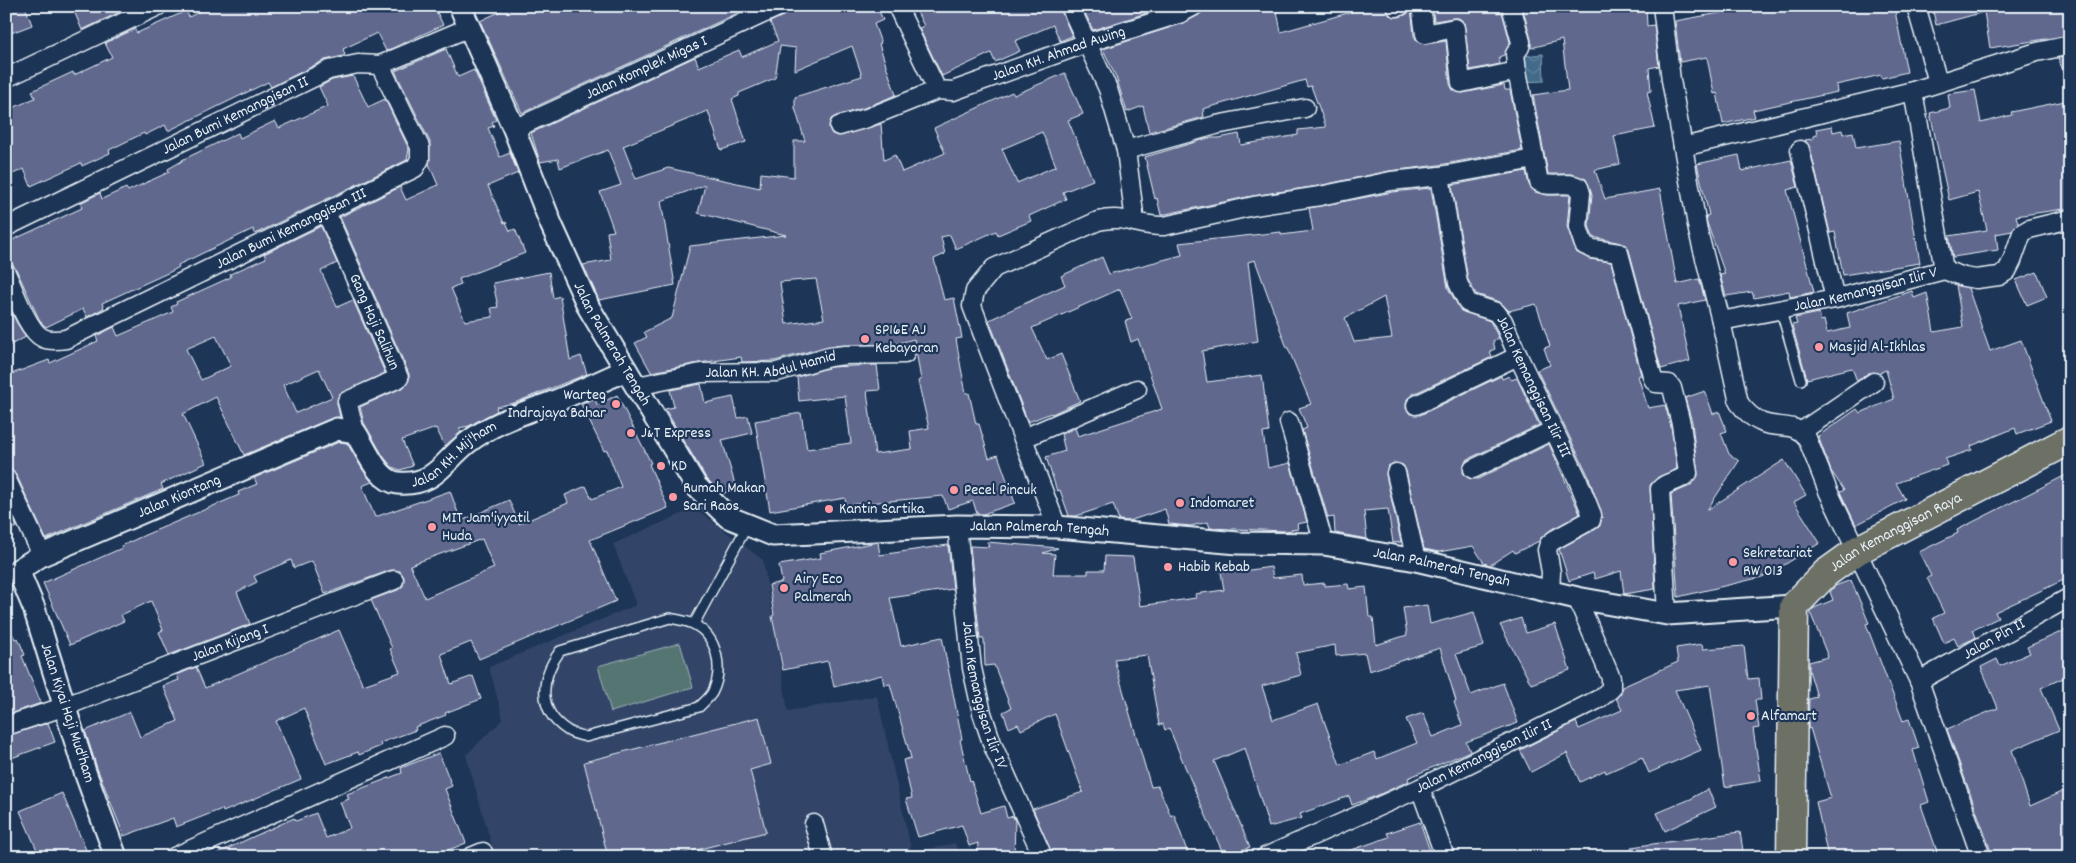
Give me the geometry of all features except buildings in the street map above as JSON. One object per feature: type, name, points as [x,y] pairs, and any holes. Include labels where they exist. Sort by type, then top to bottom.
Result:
[{"type":"main road","name":"Jalan Kemanggisan Raya","points":[[1794,606],[1826,573],[1858,550],[2070,440]]},
{"type":"main road","points":[[1791,857],[1794,606]]},
{"type":"street","points":[[6,78],[158,6]]},
{"type":"street","name":"Jalan Komplek Migas I","points":[[514,129],[780,6]]},
{"type":"street","points":[[897,6],[945,90]]},
{"type":"street","points":[[1070,6],[1108,88],[1126,150],[1135,222]]},
{"type":"street","name":"Jalan KH. Ahmad Awing","points":[[839,126],[1179,14],[1194,6]]},
{"type":"street","points":[[1421,6],[1425,34],[1455,28],[1460,83],[1517,71]]},
{"type":"street","points":[[1511,6],[1521,42],[1515,54],[1517,71],[1539,182],[1552,185],[1572,184],[1579,187],[1581,193],[1578,227],[1584,245],[1593,249],[1619,253],[1653,379],[1656,382],[1669,384],[1672,388],[1681,424],[1688,473],[1681,480],[1664,485],[1660,489],[1667,614]]},
{"type":"street","points":[[1662,6],[1671,80],[1698,231],[1721,321],[1739,403],[1745,412],[1764,423],[1793,427],[1802,431],[1807,438],[1828,491],[1858,550],[1919,681],[1981,857]]},
{"type":"street","points":[[1916,6],[1938,82]]},
{"type":"street","name":"Jalan Palmerah Tengah","points":[[465,12],[551,224],[589,308],[696,486],[728,517],[773,535],[957,526],[1057,527],[1238,543],[1324,544],[1416,560],[1577,598],[1667,614],[1794,606]]},
{"type":"street","name":"Jalan Bumi Kemanggisan II","points":[[6,227],[329,70],[358,64],[380,65],[465,12]]},
{"type":"street","points":[[1683,147],[1913,91],[2037,52],[2070,46]]},
{"type":"street","name":"Jalan Bumi Kemanggisan III","points":[[6,273],[36,333],[48,340],[66,339],[415,168],[420,159],[420,147],[380,65]]},
{"type":"street","points":[[1913,91],[1944,270]]},
{"type":"street","points":[[1126,150],[1216,125],[1304,108]]},
{"type":"street","points":[[1800,150],[1834,299]]},
{"type":"street","points":[[1057,527],[972,306],[975,291],[994,268],[1098,221],[1112,217],[1123,218],[1149,226],[1164,226],[1254,206],[1320,196],[1391,181],[1440,176],[1534,159]]},
{"type":"street","name":"Jalan Kemanggisan Ilir III","points":[[1440,176],[1458,283],[1468,303],[1496,312],[1504,321],[1518,356],[1578,480],[1592,515],[1591,520],[1549,544],[1547,550],[1551,572],[1550,592]]},
{"type":"street","name":"Gang Haji Salihun","points":[[326,212],[399,378],[348,402],[355,432]]},
{"type":"street","name":"Jalan Kemanggisan Ilir V","points":[[1721,321],[1781,311],[1834,299],[1944,270],[1976,279],[1999,276],[2006,271],[2012,261],[2022,233],[2029,229],[2070,219]]},
{"type":"street","name":"Jalan KH. Abdul Hamid","points":[[632,378],[701,373],[777,372],[829,357],[905,354]]},
{"type":"street","points":[[1416,406],[1518,356]]},
{"type":"street","name":"Jalan KH. Mij'ham","points":[[355,432],[384,478],[396,483],[418,482],[438,473],[467,443],[496,424],[574,394],[632,378]]},
{"type":"street","points":[[1802,431],[1874,382]]},
{"type":"street","points":[[1024,438],[1137,389]]},
{"type":"street","points":[[1289,422],[1324,544]]},
{"type":"street","name":"Jalan Kiontang","points":[[12,572],[42,555],[337,429],[355,432]]},
{"type":"street","points":[[1472,469],[1554,430]]},
{"type":"street","points":[[1396,473],[1416,560]]},
{"type":"street","points":[[6,478],[42,555]]},
{"type":"street","name":"Jalan Kemanggisan Ilir IV","points":[[957,526],[972,668],[982,713],[993,746],[1043,857]]},
{"type":"street","name":"Jalan Kiyai Haji Mud'ham","points":[[12,572],[34,608],[85,772],[116,857]]},
{"type":"street","name":"Jalan Kijang I","points":[[6,726],[66,706],[394,580]]},
{"type":"street","name":"Jalan Pln II","points":[[1919,681],[2070,597]]},
{"type":"street","name":"Jalan Kemanggisan Ilir II","points":[[1265,857],[1420,788],[1599,699],[1611,689],[1612,678],[1577,598]]},
{"type":"street","points":[[174,857],[445,736]]},
{"type":"street","points":[[1420,788],[1445,857]]},
{"type":"street","points":[[814,824],[823,857]]},
{"type":"lane","points":[[1781,311],[1801,380]]},
{"type":"lane","points":[[694,624],[748,525]]},
{"type":"lane","points":[[670,618],[694,624],[708,635],[716,651],[719,674],[712,694],[699,707],[586,737],[568,731],[555,720],[546,702],[544,688],[550,665],[560,651],[670,618]]},
{"type":"shaded area","points":[[695,508],[763,560],[788,711],[877,696],[912,853],[955,843],[960,857],[495,857],[466,755],[503,719],[489,667],[636,605],[613,544]]},
{"type":"green space","points":[[680,643],[693,687],[611,712],[598,666]]},
{"type":"water","points":[[1543,54],[1544,81],[1524,82],[1523,56]]},
{"type":"place","name":"SP16E AJ Kebayoran","points":[[865,339]]},
{"type":"place","name":"Masjid Al-Ikhlas","points":[[1819,347]]},
{"type":"place","name":"Warteg Indrajaya Bahar","points":[[616,404]]},
{"type":"place","name":"J&T Express","points":[[631,433]]},
{"type":"place","name":"KD","points":[[661,466]]},
{"type":"place","name":"Pecel Pincuk","points":[[954,490]]},
{"type":"place","name":"Rumah Makan Sari Raos","points":[[673,497]]},
{"type":"place","name":"Indomaret","points":[[1180,503]]},
{"type":"place","name":"Kantin Sartika","points":[[829,509]]},
{"type":"place","name":"MIT Jam'iyyatil Huda","points":[[432,527]]},
{"type":"place","name":"Sekretariat RW 013","points":[[1733,562]]},
{"type":"place","name":"Habib Kebab","points":[[1168,567]]},
{"type":"place","name":"Airy Eco Palmerah","points":[[784,588]]},
{"type":"place","name":"Alfamart","points":[[1751,716]]}]
